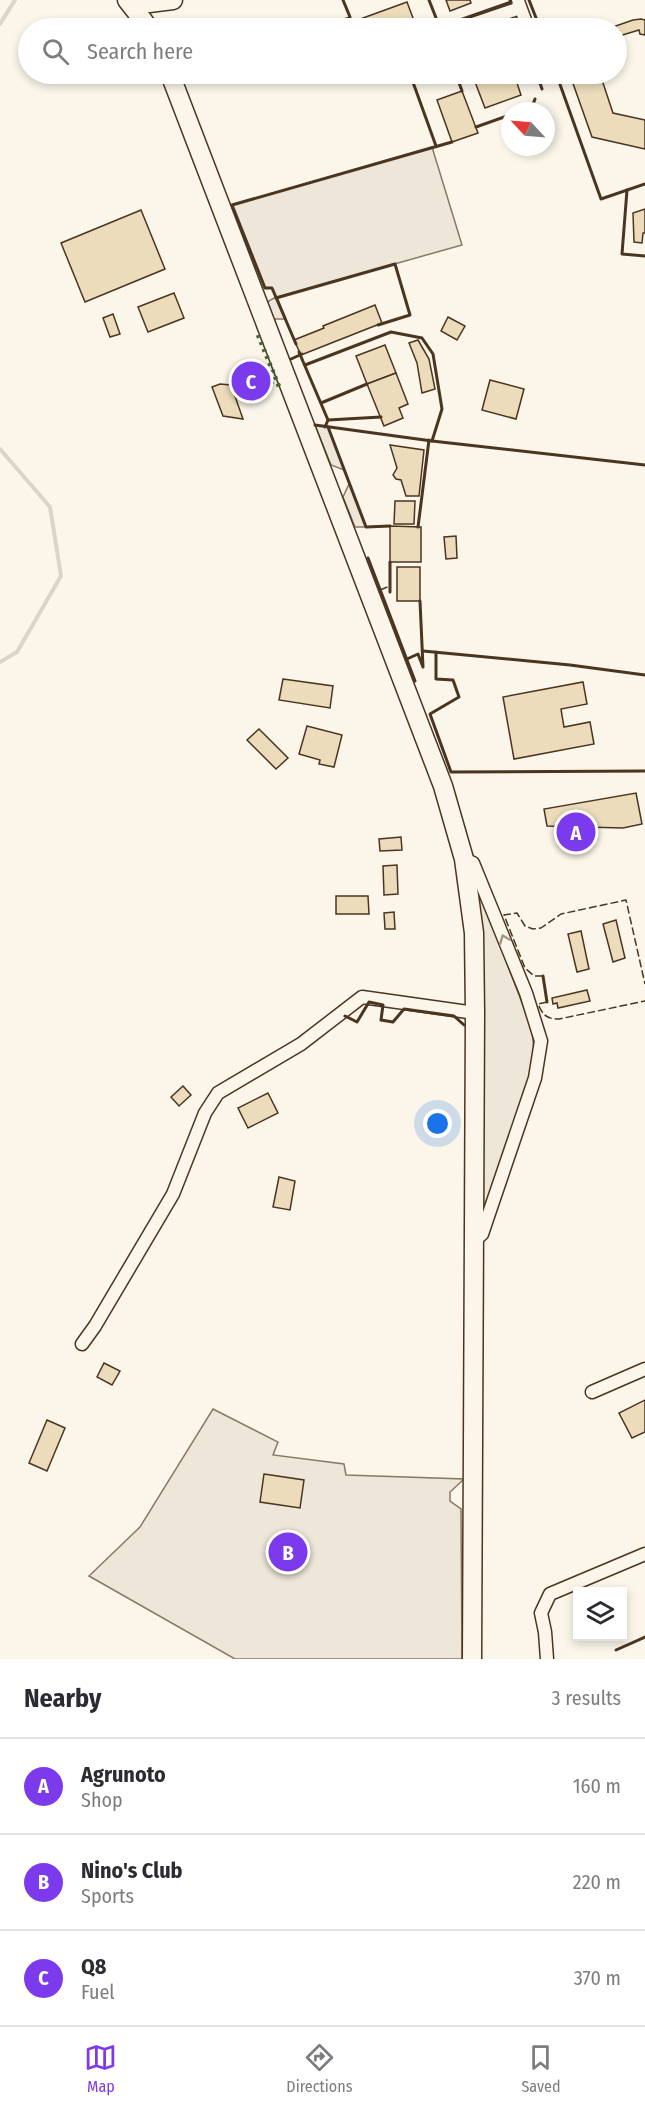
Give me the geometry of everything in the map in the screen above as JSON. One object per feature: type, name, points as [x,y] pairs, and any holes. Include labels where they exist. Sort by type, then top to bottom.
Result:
[{"type":"main road","points":[[130,2],[173,0]]},
{"type":"main road","points":[[130,2],[142,18]]},
{"type":"main road","points":[[174,84],[443,786],[464,859],[474,933],[475,1013],[472,1659]]},
{"type":"street","points":[[485,18],[519,4]]},
{"type":"street","points":[[464,859],[473,863],[526,993],[541,1041],[535,1078],[482,1234],[473,1242]]},
{"type":"street","points":[[82,1344],[173,1194],[205,1113],[218,1093],[301,1044],[362,997],[475,1013]]},
{"type":"street","points":[[592,1392],[645,1369]]},
{"type":"street","points":[[547,1659],[541,1613],[550,1594],[645,1554]]},
{"type":"shaded area","points":[[432,147],[462,245],[277,297],[286,319],[273,319],[267,302],[276,297],[272,288],[265,288],[232,205]]},
{"type":"shaded area","points":[[315,425],[328,427],[344,470],[331,465]]},
{"type":"shaded area","points":[[349,484],[366,527],[355,527],[343,497]]},
{"type":"shaded area","points":[[475,880],[532,1029],[534,1053],[529,1078],[485,1210],[481,1210]]},
{"type":"shaded area","points":[[213,1409],[278,1442],[273,1455],[344,1464],[346,1475],[464,1479],[450,1492],[450,1501],[461,1509],[462,1659],[235,1659],[89,1576],[140,1527]]},
{"type":"building","points":[[446,0],[470,0],[471,3],[450,11]]},
{"type":"building","points":[[407,2],[413,18],[363,18]]},
{"type":"building","points":[[645,20],[645,35],[640,34],[639,30],[627,34],[627,22]]},
{"type":"building","points":[[476,84],[517,84],[521,95],[485,108]]},
{"type":"building","points":[[573,84],[603,84],[613,113],[645,120],[645,149],[592,137]]},
{"type":"building","points":[[462,91],[478,133],[452,142],[437,100]]},
{"type":"building","points":[[645,209],[645,233],[643,233],[642,243],[634,242],[633,213]]},
{"type":"building","points":[[141,210],[165,269],[85,302],[61,243]]},
{"type":"building","points":[[174,293],[184,318],[148,332],[138,307]]},
{"type":"building","points":[[375,305],[382,323],[301,355],[294,340]]},
{"type":"building","points":[[113,314],[120,334],[110,337],[103,318]]},
{"type":"building","points":[[448,317],[465,326],[457,340],[441,331]]},
{"type":"building","points":[[418,340],[429,359],[435,389],[422,393],[417,363],[409,343]]},
{"type":"building","points":[[385,345],[396,373],[367,384],[356,356]]},
{"type":"building","points":[[267,367],[273,383],[246,395],[239,380]]},
{"type":"building","points":[[396,373],[408,404],[399,408],[403,418],[384,426],[367,384]]},
{"type":"building","points":[[490,380],[524,389],[516,419],[482,410]]},
{"type":"building","points":[[220,384],[231,385],[243,419],[223,416],[212,387]]},
{"type":"building","points":[[390,445],[424,450],[419,496],[406,496],[401,480],[396,479],[393,475],[397,468]]},
{"type":"building","points":[[395,501],[415,501],[414,524],[394,524]]},
{"type":"building","points":[[390,526],[421,527],[421,562],[390,562]]},
{"type":"building","points":[[456,536],[457,558],[446,559],[444,537]]},
{"type":"building","points":[[397,567],[420,567],[420,601],[397,601]]},
{"type":"building","points":[[283,679],[333,686],[330,708],[279,700]]},
{"type":"building","points":[[583,682],[587,704],[561,709],[564,727],[590,722],[594,744],[514,759],[503,697]]},
{"type":"building","points":[[307,726],[342,735],[334,767],[319,764],[320,760],[299,754]]},
{"type":"building","points":[[259,729],[288,758],[276,769],[247,740]]},
{"type":"building","points":[[636,793],[642,824],[623,828],[547,826],[544,809]]},
{"type":"building","points":[[401,837],[402,850],[380,851],[379,839]]},
{"type":"building","points":[[397,865],[398,894],[384,895],[383,866]]},
{"type":"building","points":[[336,896],[368,896],[369,914],[336,914]]},
{"type":"building","points":[[394,912],[395,929],[385,929],[384,913]]},
{"type":"building","points":[[616,920],[625,958],[613,962],[603,924]]},
{"type":"building","points":[[581,931],[589,969],[577,972],[568,934]]},
{"type":"building","points":[[587,990],[590,1001],[558,1008],[557,1003],[553,1004],[552,998]]},
{"type":"building","points":[[183,1086],[191,1095],[179,1106],[171,1097]]},
{"type":"building","points":[[268,1093],[278,1113],[248,1128],[238,1108]]},
{"type":"building","points":[[279,1177],[295,1181],[290,1210],[273,1207]]},
{"type":"building","points":[[104,1363],[120,1371],[112,1385],[97,1377]]},
{"type":"building","points":[[645,1400],[645,1432],[632,1438],[619,1413]]},
{"type":"building","points":[[47,1420],[65,1428],[47,1471],[29,1463]]},
{"type":"building","points":[[264,1474],[304,1480],[300,1508],[260,1502]]},
{"type":"waterway","points":[[0,24],[15,0]]},
{"type":"waterway","points":[[0,449],[50,507],[61,576],[17,652],[0,662]]},
{"type":"hedge","points":[[258,335],[280,389]]},
{"type":"fence","points":[[380,590],[390,586]]},
{"type":"fence","points":[[543,976],[534,976],[525,968],[504,915],[517,913],[525,926],[533,929],[541,928],[561,914],[626,900],[645,984]]},
{"type":"fence","points":[[547,1002],[538,1004],[542,1011],[548,1017],[559,1019],[645,1001]]},
{"type":"wall","points":[[343,0],[350,17]]},
{"type":"wall","points":[[429,0],[436,18]]},
{"type":"wall","points":[[466,18],[511,2],[510,0]]},
{"type":"wall","points":[[529,0],[536,18]]},
{"type":"wall","points":[[414,84],[436,146]]},
{"type":"wall","points":[[460,84],[462,91]]},
{"type":"wall","points":[[540,84],[542,89]]},
{"type":"wall","points":[[560,84],[601,199],[645,184]]},
{"type":"wall","points":[[476,127],[501,118]]},
{"type":"wall","points":[[296,344],[272,288],[265,288],[232,205],[452,142]]},
{"type":"wall","points":[[627,190],[622,254],[645,256]]},
{"type":"wall","points":[[276,298],[395,264],[410,315],[378,325]]},
{"type":"wall","points":[[305,365],[391,332],[422,338],[433,354],[442,409],[432,441]]},
{"type":"wall","points":[[299,352],[328,420],[325,427]]},
{"type":"wall","points":[[291,359],[302,354]]},
{"type":"wall","points":[[321,403],[367,384]]},
{"type":"wall","points":[[328,420],[381,417]]},
{"type":"wall","points":[[315,425],[432,441],[645,465]]},
{"type":"wall","points":[[328,427],[366,527],[390,526]]},
{"type":"wall","points":[[418,527],[429,440]]},
{"type":"wall","points":[[368,558],[415,681]]},
{"type":"wall","points":[[390,562],[390,592]]},
{"type":"wall","points":[[407,659],[418,654],[423,667],[420,601]]},
{"type":"wall","points":[[423,651],[570,665],[645,675]]},
{"type":"wall","points":[[436,652],[436,679],[453,680],[459,697],[430,714],[451,772],[645,771]]},
{"type":"wall","points":[[543,976],[547,1002]]},
{"type":"wall","points":[[345,1016],[357,1022],[369,1002],[383,1005],[381,1020],[393,1022],[404,1009],[454,1016],[464,1025]]},
{"type":"wall","points":[[616,1650],[645,1637]]},
{"type":"place","name":"Q8","points":[[251,381]]},
{"type":"place","name":"Agrunoto","points":[[576,832]]},
{"type":"place","name":"Nino's Club","points":[[288,1552]]}]
